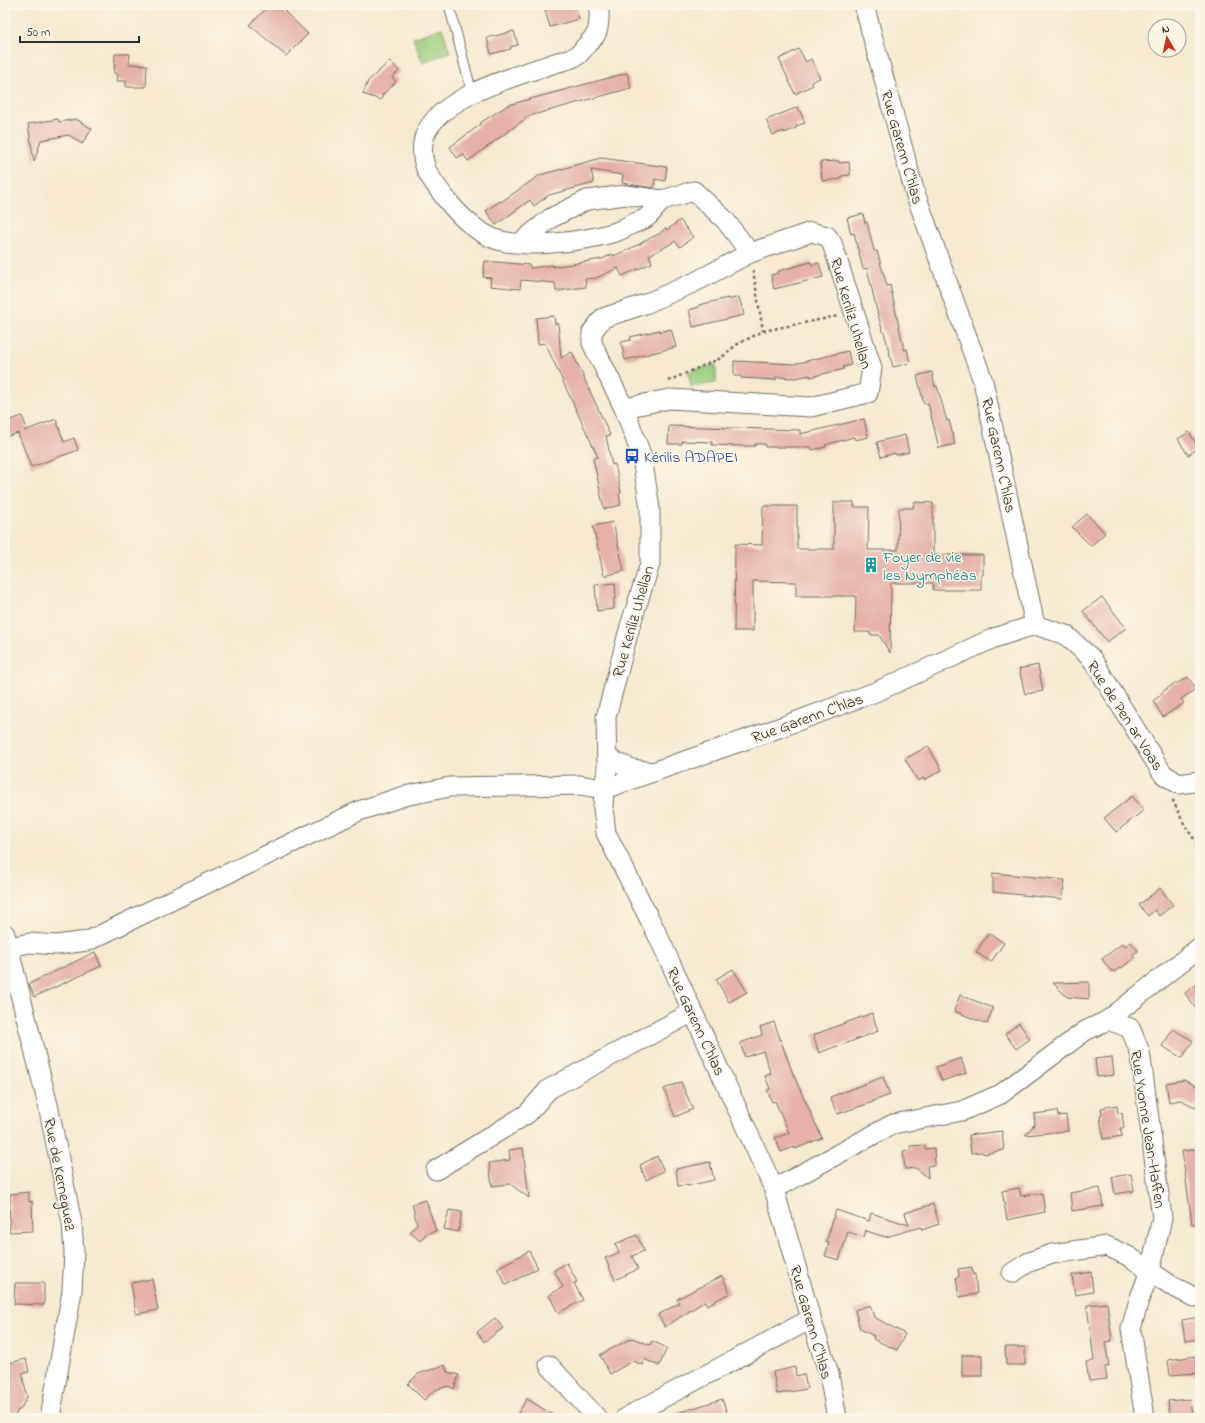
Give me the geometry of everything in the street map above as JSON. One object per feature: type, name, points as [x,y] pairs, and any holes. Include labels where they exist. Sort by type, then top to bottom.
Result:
[{"type":"street","points":[[598,5],[600,10],[596,33],[578,55],[494,84],[472,93],[450,107],[439,115],[427,130],[423,143],[423,161],[429,176],[459,214],[476,228],[491,237],[520,243],[551,243],[584,240],[617,232],[645,218],[662,200]]},
{"type":"street","name":"Rue Garenn C'hlas","points":[[836,1418],[829,1374],[811,1319],[774,1189],[659,938],[606,833],[603,808],[604,789],[765,733],[878,691],[994,638],[1036,625],[983,380],[914,190],[864,5]]},
{"type":"street","points":[[520,243],[552,218],[587,200],[626,195],[662,200],[694,191],[725,220],[750,253]]},
{"type":"street","name":"Rue Keriliz Uhellan","points":[[604,789],[607,769],[606,717],[630,626],[650,564],[650,509],[642,457],[624,408],[592,343],[592,332],[603,318],[645,304],[695,282],[750,253],[811,232],[827,236],[832,243],[872,368],[868,394],[811,407],[669,399],[624,408]]},
{"type":"street","name":"Rue de Pen ar Voas","points":[[1036,625],[1066,635],[1092,659],[1163,774],[1179,784],[1200,781]]},
{"type":"street","points":[[606,758],[632,769],[652,772]]},
{"type":"street","points":[[7,941],[56,945],[88,941],[359,812],[404,796],[450,787],[580,785],[604,789]]},
{"type":"street","name":"Rue de Kerneguez","points":[[7,941],[48,1105],[72,1223],[74,1252],[72,1291],[50,1418]]},
{"type":"street","points":[[774,1189],[893,1124],[962,1111],[1001,1094],[1086,1031],[1108,1020],[1200,947]]},
{"type":"street","points":[[436,1170],[526,1114],[549,1089],[693,1012]]},
{"type":"street","name":"Rue Yvonne Jean-Haffen","points":[[1108,1020],[1130,1028],[1140,1052],[1162,1218],[1150,1271],[1139,1300],[1131,1329],[1145,1418]]},
{"type":"street","points":[[1012,1273],[1029,1262],[1052,1254],[1107,1246],[1130,1256],[1172,1286],[1194,1296],[1200,1296]]},
{"type":"street","points":[[625,1418],[811,1319]]},
{"type":"street","points":[[549,1365],[597,1418]]},
{"type":"lane","points":[[449,5],[472,93]]},
{"type":"path","points":[[750,253],[763,331]]},
{"type":"path","points":[[662,384],[720,358],[736,345],[763,331],[855,312]]},
{"type":"path","points":[[1179,784],[1173,801],[1184,824],[1200,848]]},
{"type":"green space","points":[[442,28],[450,52],[423,63],[413,38]]},
{"type":"green space","points":[[716,365],[716,383],[691,387],[688,372]]},
{"type":"building","points":[[270,5],[292,5],[285,12],[308,34],[286,56],[250,25]]},
{"type":"building","points":[[564,5],[575,5],[579,19],[550,27],[545,10]]},
{"type":"building","points":[[514,31],[518,45],[510,47],[511,49],[491,54],[487,38]]},
{"type":"building","points":[[799,49],[806,62],[811,59],[820,78],[811,82],[813,85],[795,94],[779,59]]},
{"type":"building","points":[[115,54],[130,54],[129,64],[147,65],[146,87],[126,87],[126,81],[117,81],[118,74],[114,73]]},
{"type":"building","points":[[390,61],[399,71],[392,77],[396,82],[383,94],[381,100],[363,94],[368,81]]},
{"type":"building","points":[[627,73],[631,88],[529,116],[468,161],[463,154],[457,158],[450,147],[481,124],[480,123],[508,105]]},
{"type":"building","points":[[798,107],[805,123],[784,133],[784,131],[773,135],[766,120]]},
{"type":"building","points":[[58,119],[59,122],[76,119],[92,129],[82,144],[69,135],[41,140],[34,162],[28,124]]},
{"type":"building","points":[[601,158],[667,167],[665,181],[655,179],[654,188],[622,183],[623,175],[591,170],[594,183],[549,195],[534,206],[530,200],[496,225],[486,211],[540,175]]},
{"type":"building","points":[[839,161],[839,163],[849,162],[850,175],[841,176],[841,179],[822,181],[820,162]]},
{"type":"building","points":[[863,214],[865,223],[867,222],[874,251],[877,251],[887,286],[890,285],[904,350],[907,349],[910,363],[893,367],[877,311],[867,268],[863,269],[854,233],[851,234],[847,218]]},
{"type":"building","points":[[680,220],[693,237],[680,247],[675,241],[649,255],[652,263],[622,276],[618,268],[596,278],[585,279],[586,287],[556,291],[555,283],[521,280],[520,289],[490,286],[491,278],[483,277],[485,261],[530,265],[530,268],[553,265],[553,267],[602,259],[613,254],[614,256],[659,234],[666,228],[667,230]]},
{"type":"building","points":[[811,262],[812,265],[819,263],[823,277],[774,289],[771,275],[778,273],[778,271]]},
{"type":"building","points":[[739,297],[744,315],[693,327],[689,310],[699,307],[699,305]]},
{"type":"building","points":[[554,316],[555,324],[558,323],[561,358],[572,352],[610,435],[606,436],[612,465],[615,464],[621,493],[619,494],[621,505],[604,509],[593,458],[598,457],[545,343],[538,344],[536,318]]},
{"type":"building","points":[[671,329],[676,347],[625,360],[621,342],[631,340],[630,337]]},
{"type":"building","points":[[848,351],[851,365],[843,367],[844,369],[810,377],[810,375],[795,378],[776,377],[776,380],[741,378],[741,376],[734,376],[734,361],[794,364]]},
{"type":"building","points":[[932,372],[935,387],[937,386],[947,421],[949,420],[955,444],[939,448],[928,403],[924,404],[917,376]]},
{"type":"building","points":[[22,416],[27,429],[24,431],[56,419],[64,442],[74,438],[78,450],[31,467],[18,433],[5,437],[5,422]]},
{"type":"building","points":[[864,419],[868,437],[855,440],[854,437],[825,445],[826,447],[812,450],[811,447],[765,447],[765,444],[755,444],[755,446],[712,445],[712,442],[682,441],[682,444],[668,444],[669,426],[800,430],[800,434]]},
{"type":"building","points":[[1189,432],[1199,448],[1188,455],[1178,439]]},
{"type":"building","points":[[905,435],[909,452],[896,455],[895,453],[881,457],[877,442]]},
{"type":"building","name":"Foyer de vie les Nymphéas","points":[[834,502],[854,502],[854,507],[869,507],[868,550],[898,550],[899,508],[913,508],[914,502],[933,503],[933,555],[983,555],[981,590],[933,590],[933,583],[891,583],[890,653],[879,635],[870,635],[870,632],[855,632],[856,596],[796,596],[796,582],[753,581],[753,631],[734,631],[735,544],[762,545],[763,506],[797,506],[797,549],[834,549]]},
{"type":"building","points":[[1087,514],[1105,533],[1091,546],[1072,527]]},
{"type":"building","points":[[613,522],[624,571],[604,576],[593,526]]},
{"type":"building","points":[[615,583],[616,598],[614,598],[614,609],[597,611],[595,585]]},
{"type":"building","points":[[1102,597],[1126,628],[1107,642],[1083,611]]},
{"type":"building","points":[[1038,665],[1043,691],[1025,694],[1019,669]]},
{"type":"building","points":[[1188,677],[1196,689],[1181,699],[1184,703],[1163,717],[1153,701],[1161,695],[1162,692],[1175,683],[1178,683]]},
{"type":"building","points":[[928,746],[942,770],[924,780],[924,778],[918,781],[905,759]]},
{"type":"building","points":[[1132,796],[1144,810],[1116,832],[1104,818]]},
{"type":"building","points":[[993,873],[1065,880],[1062,899],[993,892]]},
{"type":"building","points":[[1160,888],[1173,905],[1159,916],[1155,910],[1148,916],[1139,905]]},
{"type":"building","points":[[989,933],[1004,943],[991,962],[976,952]]},
{"type":"building","points":[[1131,942],[1138,951],[1132,955],[1135,958],[1116,971],[1111,971],[1102,959],[1123,943],[1125,946]]},
{"type":"building","points":[[95,952],[101,966],[34,997],[29,984]]},
{"type":"building","points":[[733,969],[747,992],[729,1002],[716,979]]},
{"type":"building","points":[[1089,982],[1089,999],[1067,997],[1053,983]]},
{"type":"building","points":[[1200,982],[1200,1015],[1185,993]]},
{"type":"building","points":[[960,995],[993,1008],[987,1024],[954,1011]]},
{"type":"building","points":[[872,1013],[878,1031],[819,1053],[813,1035]]},
{"type":"building","points":[[774,1022],[793,1074],[822,1138],[795,1149],[794,1147],[781,1152],[775,1138],[789,1133],[775,1101],[772,1102],[767,1090],[770,1089],[765,1076],[771,1074],[763,1051],[745,1057],[740,1043],[762,1035],[760,1027]]},
{"type":"building","points":[[1019,1023],[1030,1039],[1016,1049],[1005,1034]]},
{"type":"building","points":[[1173,1029],[1193,1041],[1182,1058],[1162,1046]]},
{"type":"building","points":[[1112,1057],[1114,1075],[1097,1077],[1095,1059]]},
{"type":"building","points":[[961,1058],[966,1073],[942,1081],[936,1067]]},
{"type":"building","points":[[883,1077],[890,1095],[837,1114],[830,1097]]},
{"type":"building","points":[[1184,1080],[1200,1088],[1200,1097],[1195,1107],[1181,1100],[1169,1102],[1166,1083]]},
{"type":"building","points":[[681,1082],[693,1109],[675,1117],[664,1089]]},
{"type":"building","points":[[1117,1105],[1118,1114],[1122,1113],[1124,1128],[1120,1128],[1122,1136],[1103,1139],[1100,1116],[1102,1116],[1101,1108]]},
{"type":"building","points":[[1057,1111],[1058,1116],[1066,1115],[1068,1131],[1025,1135],[1035,1124],[1034,1114]]},
{"type":"building","points":[[1002,1131],[1004,1150],[984,1154],[982,1152],[971,1153],[969,1135]]},
{"type":"building","points":[[925,1145],[925,1149],[934,1148],[935,1165],[927,1166],[928,1178],[916,1168],[905,1169],[903,1151],[911,1150],[910,1146]]},
{"type":"building","points":[[523,1148],[529,1198],[510,1184],[492,1186],[489,1163],[510,1160],[509,1150]]},
{"type":"building","points":[[1197,1149],[1198,1157],[1200,1157],[1200,1224],[1192,1224],[1182,1151]]},
{"type":"building","points":[[657,1156],[664,1171],[646,1180],[640,1165]]},
{"type":"building","points":[[710,1162],[714,1180],[687,1186],[678,1186],[676,1169]]},
{"type":"building","points":[[1131,1174],[1134,1191],[1115,1194],[1112,1177]]},
{"type":"building","points":[[1019,1188],[1021,1196],[1042,1193],[1045,1212],[1007,1220],[1002,1191]]},
{"type":"building","points":[[1100,1188],[1103,1206],[1072,1211],[1070,1193]]},
{"type":"building","points":[[29,1192],[29,1202],[32,1201],[33,1231],[9,1232],[10,1194]]},
{"type":"building","points":[[426,1200],[436,1231],[426,1234],[420,1241],[410,1232],[417,1224],[412,1204]]},
{"type":"building","points":[[933,1204],[939,1224],[922,1230],[921,1227],[886,1237],[866,1230],[864,1237],[848,1232],[839,1260],[825,1256],[829,1243],[826,1242],[836,1210],[869,1221],[871,1213],[909,1225],[905,1213]]},
{"type":"building","points":[[449,1210],[462,1212],[458,1232],[444,1229]]},
{"type":"building","points":[[637,1235],[644,1251],[632,1256],[638,1269],[615,1280],[605,1258],[619,1253],[615,1244]]},
{"type":"building","points":[[529,1251],[538,1268],[506,1285],[497,1268]]},
{"type":"building","points":[[567,1263],[577,1282],[574,1283],[583,1300],[558,1313],[549,1295],[563,1287],[554,1270]]},
{"type":"building","points":[[972,1267],[973,1275],[975,1274],[977,1294],[959,1297],[956,1277],[959,1277],[958,1269]]},
{"type":"building","points":[[1091,1272],[1093,1292],[1075,1295],[1072,1275]]},
{"type":"building","points":[[722,1276],[730,1293],[707,1305],[705,1301],[665,1327],[658,1315],[679,1303],[677,1299]]},
{"type":"building","points":[[152,1279],[158,1310],[136,1314],[131,1283]]},
{"type":"building","points":[[15,1283],[44,1283],[44,1305],[14,1304]]},
{"type":"building","points":[[1107,1303],[1112,1341],[1105,1342],[1109,1366],[1105,1367],[1107,1379],[1089,1381],[1086,1362],[1094,1361],[1087,1305]]},
{"type":"building","points":[[870,1305],[874,1317],[905,1334],[897,1350],[873,1339],[874,1336],[860,1329],[855,1310]]},
{"type":"building","points":[[1200,1317],[1200,1339],[1185,1341],[1182,1320]]},
{"type":"building","points":[[495,1318],[503,1328],[484,1342],[477,1332]]},
{"type":"building","points":[[632,1338],[650,1345],[652,1341],[667,1348],[659,1366],[644,1359],[642,1365],[633,1361],[610,1374],[600,1355]]},
{"type":"building","points":[[1005,1347],[1025,1347],[1025,1365],[1006,1365]]},
{"type":"building","points":[[962,1355],[982,1355],[982,1376],[962,1376]]},
{"type":"building","points":[[1196,1356],[1198,1373],[1170,1375],[1168,1360]]},
{"type":"building","points":[[26,1359],[29,1372],[22,1373],[27,1397],[14,1418],[5,1418],[5,1364]]},
{"type":"building","points":[[445,1365],[447,1372],[459,1375],[454,1389],[448,1386],[435,1390],[424,1400],[408,1384],[418,1374]]},
{"type":"building","points":[[795,1367],[796,1376],[804,1374],[807,1389],[777,1394],[773,1372]]},
{"type":"building","points":[[527,1399],[558,1418],[515,1418]]},
{"type":"building","points":[[722,1399],[727,1413],[713,1418],[672,1418],[671,1415]]},
{"type":"building","points":[[1190,1399],[1192,1415],[1183,1416],[1183,1418],[1170,1418],[1168,1401]]},
{"type":"place","name":"Kérilis ADAPEI","points":[[632,456]]},
{"type":"place","name":"Foyer de vie les Nymphéas","points":[[871,565]]}]
